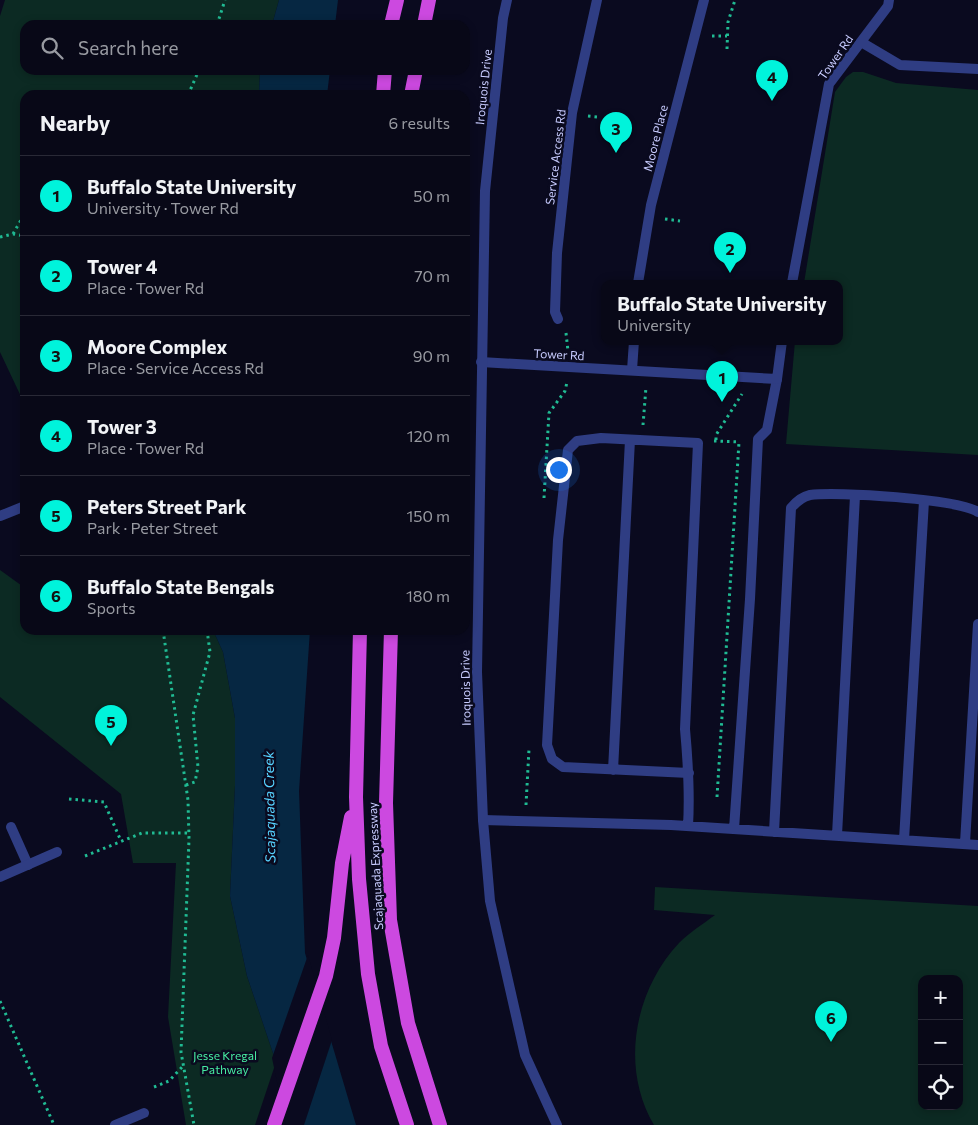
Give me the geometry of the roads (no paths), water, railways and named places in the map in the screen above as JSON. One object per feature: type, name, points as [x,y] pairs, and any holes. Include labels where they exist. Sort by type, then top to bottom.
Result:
[{"type":"highway","points":[[392,20],[396,0]]},
{"type":"highway","points":[[425,20],[429,0]]},
{"type":"highway","points":[[383,90],[385,75]]},
{"type":"highway","points":[[412,90],[415,75]]},
{"type":"highway","name":"Scajaquada Expressway","points":[[360,635],[356,797],[359,879],[368,974],[380,1046],[407,1125]]},
{"type":"highway","name":"Scajaquada Expressway","points":[[391,635],[386,803],[390,920],[408,1023],[440,1125]]},
{"type":"highway","points":[[274,1125],[326,976],[334,938],[342,863],[356,797]]},
{"type":"street","name":"Iroquois Drive","points":[[507,0],[503,18],[485,191],[477,672],[482,820],[490,901],[522,1045],[556,1125]]},
{"type":"street","name":"Service Access Rd","points":[[558,319],[555,312],[558,253],[572,113],[597,0]]},
{"type":"street","name":"Moore Place","points":[[639,280],[651,206],[704,0]]},
{"type":"street","name":"Tower Rd","points":[[793,280],[829,84],[890,0]]},
{"type":"street","points":[[861,42],[900,65],[978,69]]},
{"type":"street","points":[[632,370],[634,345]]},
{"type":"street","points":[[734,829],[750,599],[758,439],[767,430],[781,345]]},
{"type":"street","name":"Tower Rd","points":[[481,362],[777,378]]},
{"type":"street","points":[[688,826],[689,773],[685,729],[698,443],[601,438],[577,441],[568,450],[558,540],[546,745],[552,759],[563,767],[689,773]]},
{"type":"street","points":[[613,770],[630,440]]},
{"type":"street","points":[[774,832],[791,508],[797,501],[807,496],[828,494],[924,501],[970,507],[978,512]]},
{"type":"street","points":[[838,836],[855,496]]},
{"type":"street","points":[[904,840],[924,501]]},
{"type":"street","points":[[0,516],[20,508]]},
{"type":"street","points":[[965,843],[978,624]]},
{"type":"street","points":[[482,820],[688,826],[978,845]]},
{"type":"street","points":[[11,827],[28,865]]},
{"type":"street","points":[[0,877],[57,852]]},
{"type":"street","points":[[115,1125],[144,1113]]},
{"type":"water","points":[[279,0],[338,0],[336,20],[273,20]]},
{"type":"water","points":[[260,75],[329,75],[328,90],[259,90]]},
{"type":"water","name":"Scajaquada Creek","points":[[215,635],[310,635],[299,791],[305,953],[356,1125],[288,1125],[276,1062],[247,976],[230,896],[235,786],[235,718],[223,652]]},
{"type":"place","name":"Tower 3","points":[[772,101]]},
{"type":"place","name":"Moore Complex","points":[[616,153]]},
{"type":"place","name":"Tower 4","points":[[730,273]]},
{"type":"place","name":"Buffalo State University","points":[[722,402]]},
{"type":"place","name":"Peters Street Park","points":[[111,746]]},
{"type":"place","name":"Buffalo State Bengals","points":[[831,1042]]},
{"type":"park label","name":"Jesse Kregal Pathway","points":[[225,1062]]}]
